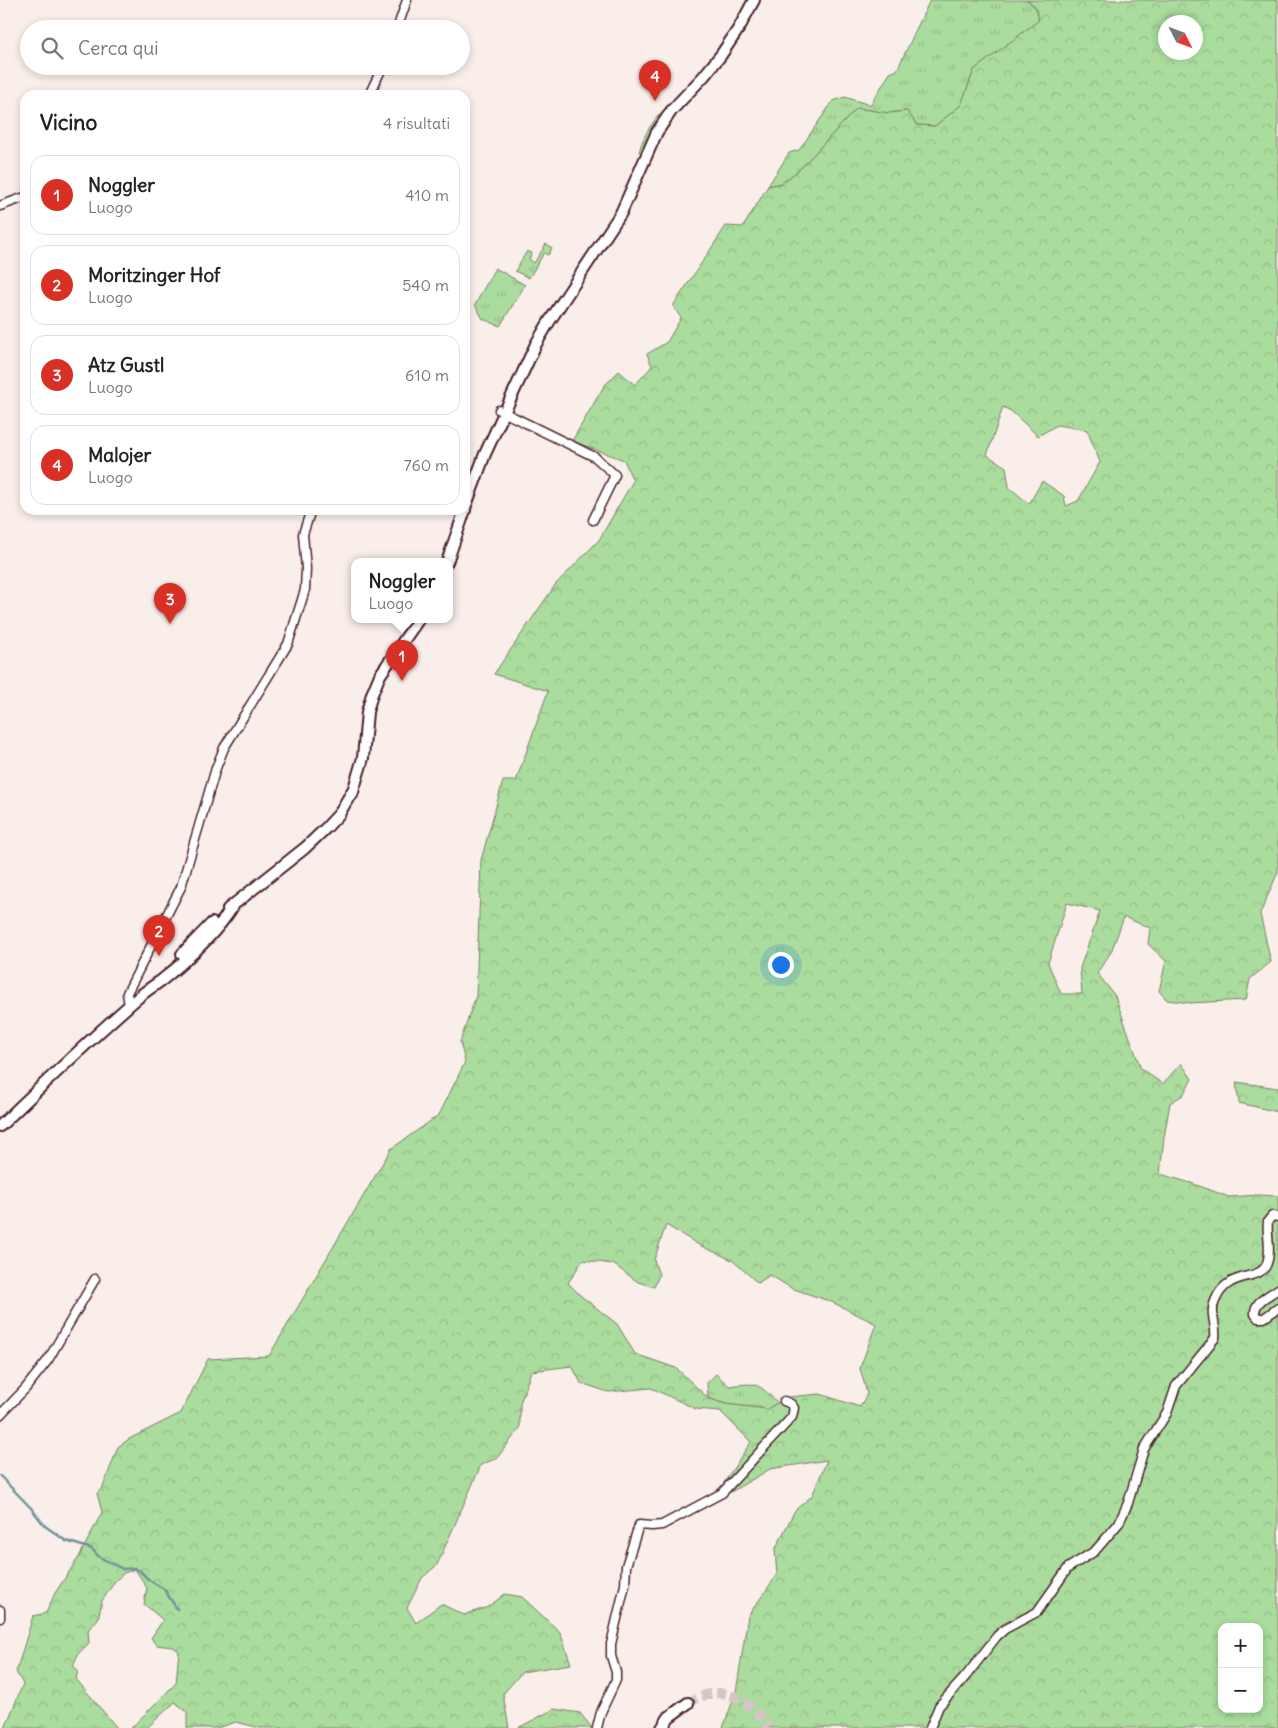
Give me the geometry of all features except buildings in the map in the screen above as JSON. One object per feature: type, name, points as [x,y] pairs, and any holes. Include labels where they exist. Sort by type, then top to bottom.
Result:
[{"type":"main road","points":[[470,495],[501,411],[548,322],[621,213],[657,132],[672,110],[721,55],[739,28],[754,0]]},
{"type":"main road","points":[[448,558],[463,515]]},
{"type":"main road","points":[[0,1126],[129,1005],[201,945],[226,917],[233,906],[305,848],[314,846],[336,827],[351,800],[363,758],[367,712],[372,694],[380,675],[416,623]]},
{"type":"main road","points":[[662,1728],[669,1717],[688,1703]]},
{"type":"street","points":[[400,20],[407,0]]},
{"type":"street","points":[[371,90],[379,75]]},
{"type":"street","points":[[0,206],[20,199]]},
{"type":"street","points":[[501,411],[595,457],[615,475],[593,520]]},
{"type":"street","points":[[129,1005],[127,993],[181,887],[216,768],[224,748],[288,644],[305,590],[306,569],[303,534],[309,515]]},
{"type":"street","points":[[930,1728],[940,1706],[966,1676],[996,1636],[1037,1612],[1068,1568],[1096,1551],[1119,1523],[1128,1503],[1146,1444],[1167,1413],[1176,1386],[1215,1338],[1216,1331],[1212,1313],[1215,1300],[1229,1282],[1241,1277],[1257,1274],[1264,1269],[1269,1256],[1268,1220],[1272,1216],[1278,1217]]},
{"type":"street","points":[[0,1415],[25,1389],[48,1360],[95,1279]]},
{"type":"street","points":[[1278,1289],[1260,1302],[1255,1308],[1255,1312],[1258,1318],[1264,1318],[1278,1308]]},
{"type":"street","points":[[597,1728],[601,1712],[616,1680],[616,1672],[610,1652],[611,1644],[625,1585],[626,1566],[639,1525],[662,1525],[722,1493],[794,1414],[793,1406],[784,1401]]},
{"type":"street","points":[[0,1610],[0,1618]]},
{"type":"green space","points":[[930,0],[1027,0],[1036,8],[1040,20],[974,70],[961,105],[935,126],[917,125],[907,111],[888,113],[857,108],[799,170],[782,183],[768,186],[789,153],[799,150],[833,101],[845,97],[870,105],[890,73],[897,70]]},
{"type":"green space","points":[[1027,0],[1278,0],[1278,872],[1260,914],[1271,962],[1250,979],[1246,1000],[1190,1003],[1167,1000],[1159,991],[1166,961],[1148,944],[1150,928],[1124,917],[1111,952],[1097,973],[1115,996],[1141,1069],[1163,1084],[1181,1063],[1192,1079],[1183,1095],[1170,1103],[1160,1174],[1229,1197],[1278,1196],[1278,1728],[723,1728],[736,1692],[748,1616],[777,1575],[775,1550],[795,1510],[812,1496],[827,1460],[770,1469],[724,1496],[719,1490],[751,1442],[720,1411],[696,1409],[651,1388],[608,1392],[581,1383],[572,1366],[531,1371],[520,1404],[520,1428],[497,1458],[481,1465],[437,1565],[422,1578],[407,1608],[416,1623],[441,1604],[464,1615],[488,1607],[505,1594],[522,1597],[560,1632],[571,1664],[522,1672],[503,1694],[509,1728],[260,1728],[236,1722],[217,1728],[187,1728],[187,1712],[175,1702],[147,1728],[131,1728],[176,1683],[179,1651],[173,1647],[156,1645],[151,1638],[163,1620],[144,1604],[147,1588],[135,1569],[124,1573],[115,1581],[102,1601],[98,1619],[88,1630],[89,1643],[78,1654],[73,1666],[78,1670],[76,1679],[117,1728],[5,1728],[23,1684],[16,1672],[33,1616],[46,1613],[55,1593],[79,1557],[102,1512],[97,1493],[103,1487],[118,1447],[129,1439],[181,1413],[208,1359],[269,1356],[391,1149],[439,1115],[465,1062],[460,1042],[476,996],[481,860],[503,781],[516,781],[548,691],[494,674],[556,584],[599,540],[633,481],[624,460],[572,441],[604,386],[619,371],[635,385],[652,366],[647,354],[667,342],[681,318],[673,306],[726,226],[743,227],[768,186],[782,183],[799,170],[857,108],[888,113],[907,111],[917,125],[935,126],[961,105],[974,70],[1039,20],[1036,8]],"holes":[[[1003,407],[1011,411],[1038,436],[1057,425],[1087,430],[1100,462],[1078,501],[1066,506],[1064,496],[1042,481],[1029,504],[1009,487],[1006,467],[987,455]],[[1067,903],[1100,911],[1080,968],[1082,994],[1061,994],[1048,963]],[[666,1225],[699,1245],[732,1260],[758,1283],[770,1275],[791,1288],[832,1302],[876,1324],[860,1368],[867,1394],[860,1407],[820,1394],[788,1397],[767,1409],[725,1404],[708,1398],[676,1368],[635,1354],[617,1324],[581,1296],[568,1283],[583,1260],[613,1264],[638,1282],[654,1287],[659,1275],[654,1260]]]},
{"type":"green space","points":[[670,103],[673,104],[659,121],[642,153],[639,152],[651,125]]},
{"type":"green space","points":[[546,244],[552,248],[548,255],[544,253],[529,278],[515,271],[527,251],[532,253],[529,259],[534,263]]},
{"type":"green space","points":[[495,268],[525,285],[500,326],[483,319],[475,305]]},
{"type":"green space","points":[[1236,1082],[1278,1088],[1278,1112],[1239,1103]]},
{"type":"green space","points":[[716,1374],[729,1386],[756,1385],[766,1391],[778,1403],[767,1409],[725,1404],[708,1398],[707,1383]]},
{"type":"green space","points":[[554,1709],[580,1713],[592,1728],[518,1728]]},
{"type":"waterway","points":[[0,1476],[31,1508],[45,1526],[66,1541],[92,1549],[99,1557],[123,1569],[134,1568],[140,1571],[149,1580],[164,1589],[177,1609]]},
{"type":"tunnel","points":[[688,1703],[702,1696],[714,1693],[733,1696],[753,1709],[768,1728]]},
{"type":"place","name":"Malojer","points":[[655,101]]},
{"type":"place","name":"Atz Gustl","points":[[170,624]]},
{"type":"place","name":"Noggler","points":[[402,681]]},
{"type":"place","name":"Moritzinger Hof","points":[[159,956]]}]
